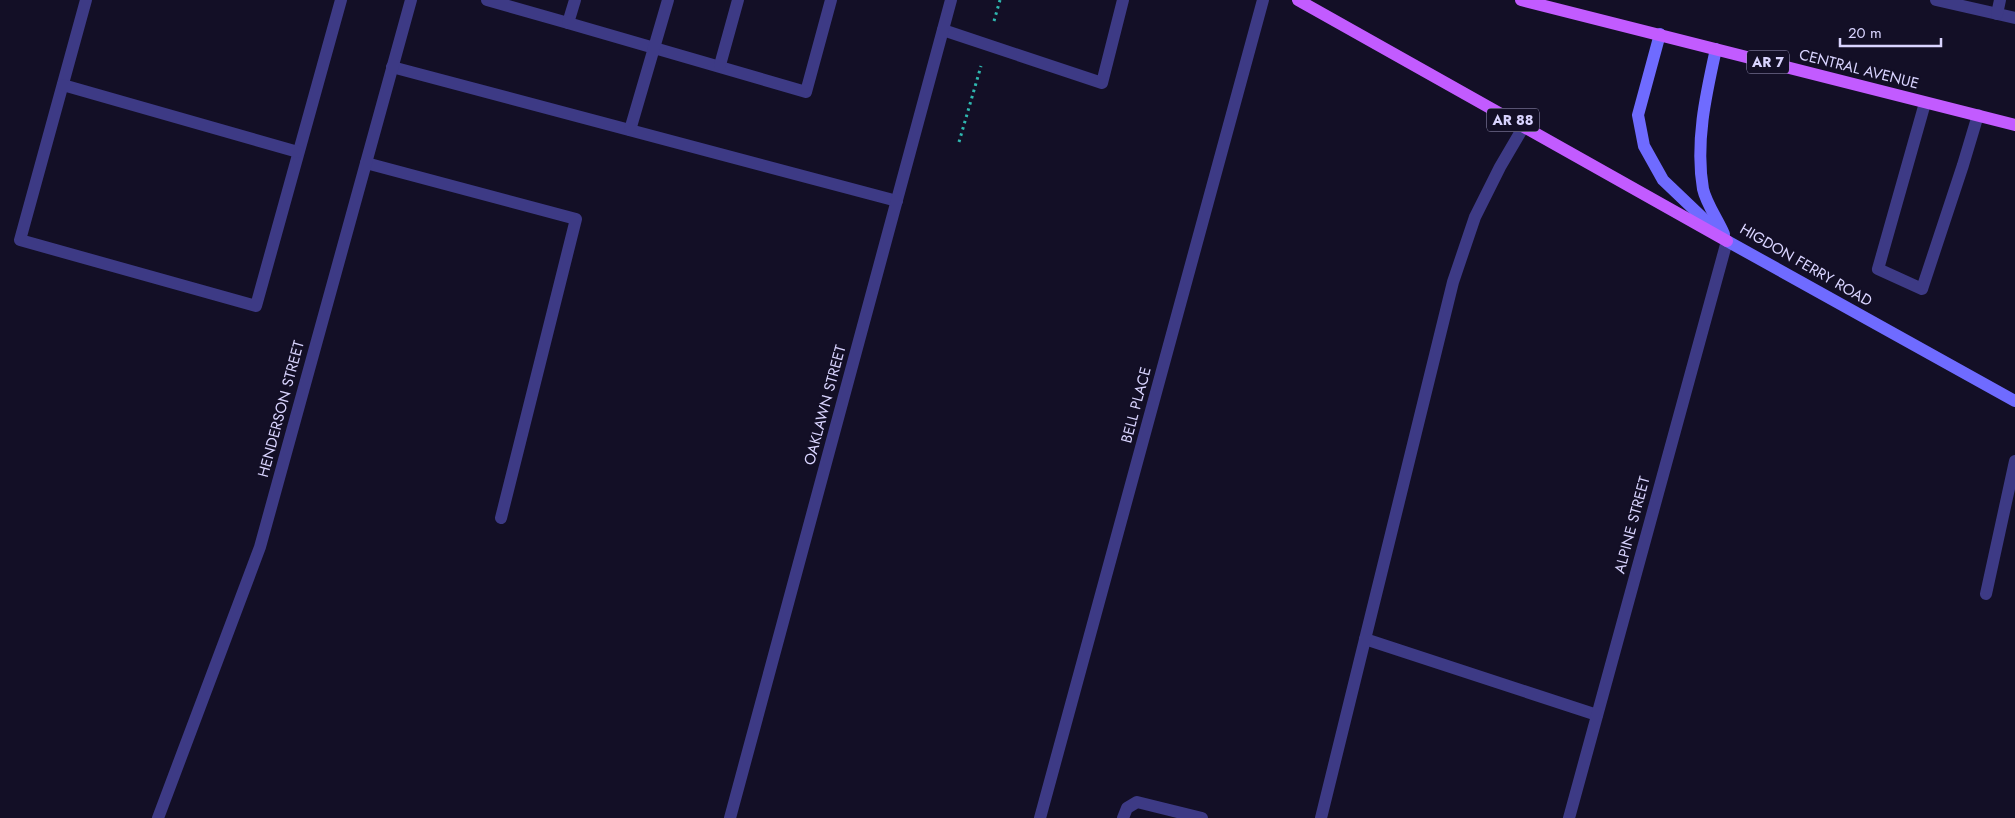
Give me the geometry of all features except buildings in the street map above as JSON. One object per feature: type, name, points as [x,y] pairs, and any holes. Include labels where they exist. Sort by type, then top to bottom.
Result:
[{"type":"main road","name":"AR 88","points":[[1298,0],[1727,240]]},
{"type":"main road","name":"CENTRAL AVENUE","points":[[1521,0],[2015,125]]},
{"type":"main road","points":[[1660,34],[1638,116],[1644,146],[1663,180],[1727,240]]},
{"type":"main road","name":"HIGDON FERRY ROAD","points":[[1716,48],[1704,100],[1701,136],[1703,190],[1727,240],[2015,402]]},
{"type":"street","points":[[86,0],[20,240],[256,306],[341,0]]},
{"type":"street","name":"HENDERSON STREET","points":[[158,818],[260,547],[411,0]]},
{"type":"street","points":[[487,0],[655,46],[806,92],[831,0]]},
{"type":"street","points":[[568,23],[575,0]]},
{"type":"street","points":[[630,130],[668,0]]},
{"type":"street","points":[[720,65],[738,0]]},
{"type":"street","name":"OAKLAWN STREET","points":[[730,818],[952,0]]},
{"type":"street","points":[[943,30],[1102,83],[1123,0]]},
{"type":"street","name":"BELL PLACE","points":[[1040,818],[1263,0]]},
{"type":"street","points":[[1936,0],[2015,18]]},
{"type":"street","points":[[1997,14],[2000,0]]},
{"type":"street","points":[[392,67],[897,201]]},
{"type":"street","points":[[63,85],[298,152]]},
{"type":"street","points":[[1925,103],[1878,269],[1922,289],[1964,165],[1978,115]]},
{"type":"street","points":[[1321,818],[1453,282],[1475,217],[1500,167],[1524,126]]},
{"type":"street","points":[[366,163],[576,219],[501,518]]},
{"type":"street","name":"ALPINE STREET","points":[[1569,818],[1727,240]]},
{"type":"street","points":[[1986,594],[2015,461]]},
{"type":"street","points":[[1365,639],[1597,715]]},
{"type":"street","points":[[1124,818],[1127,808],[1137,802],[1202,818]]},
{"type":"path","points":[[959,142],[1000,0]]}]
